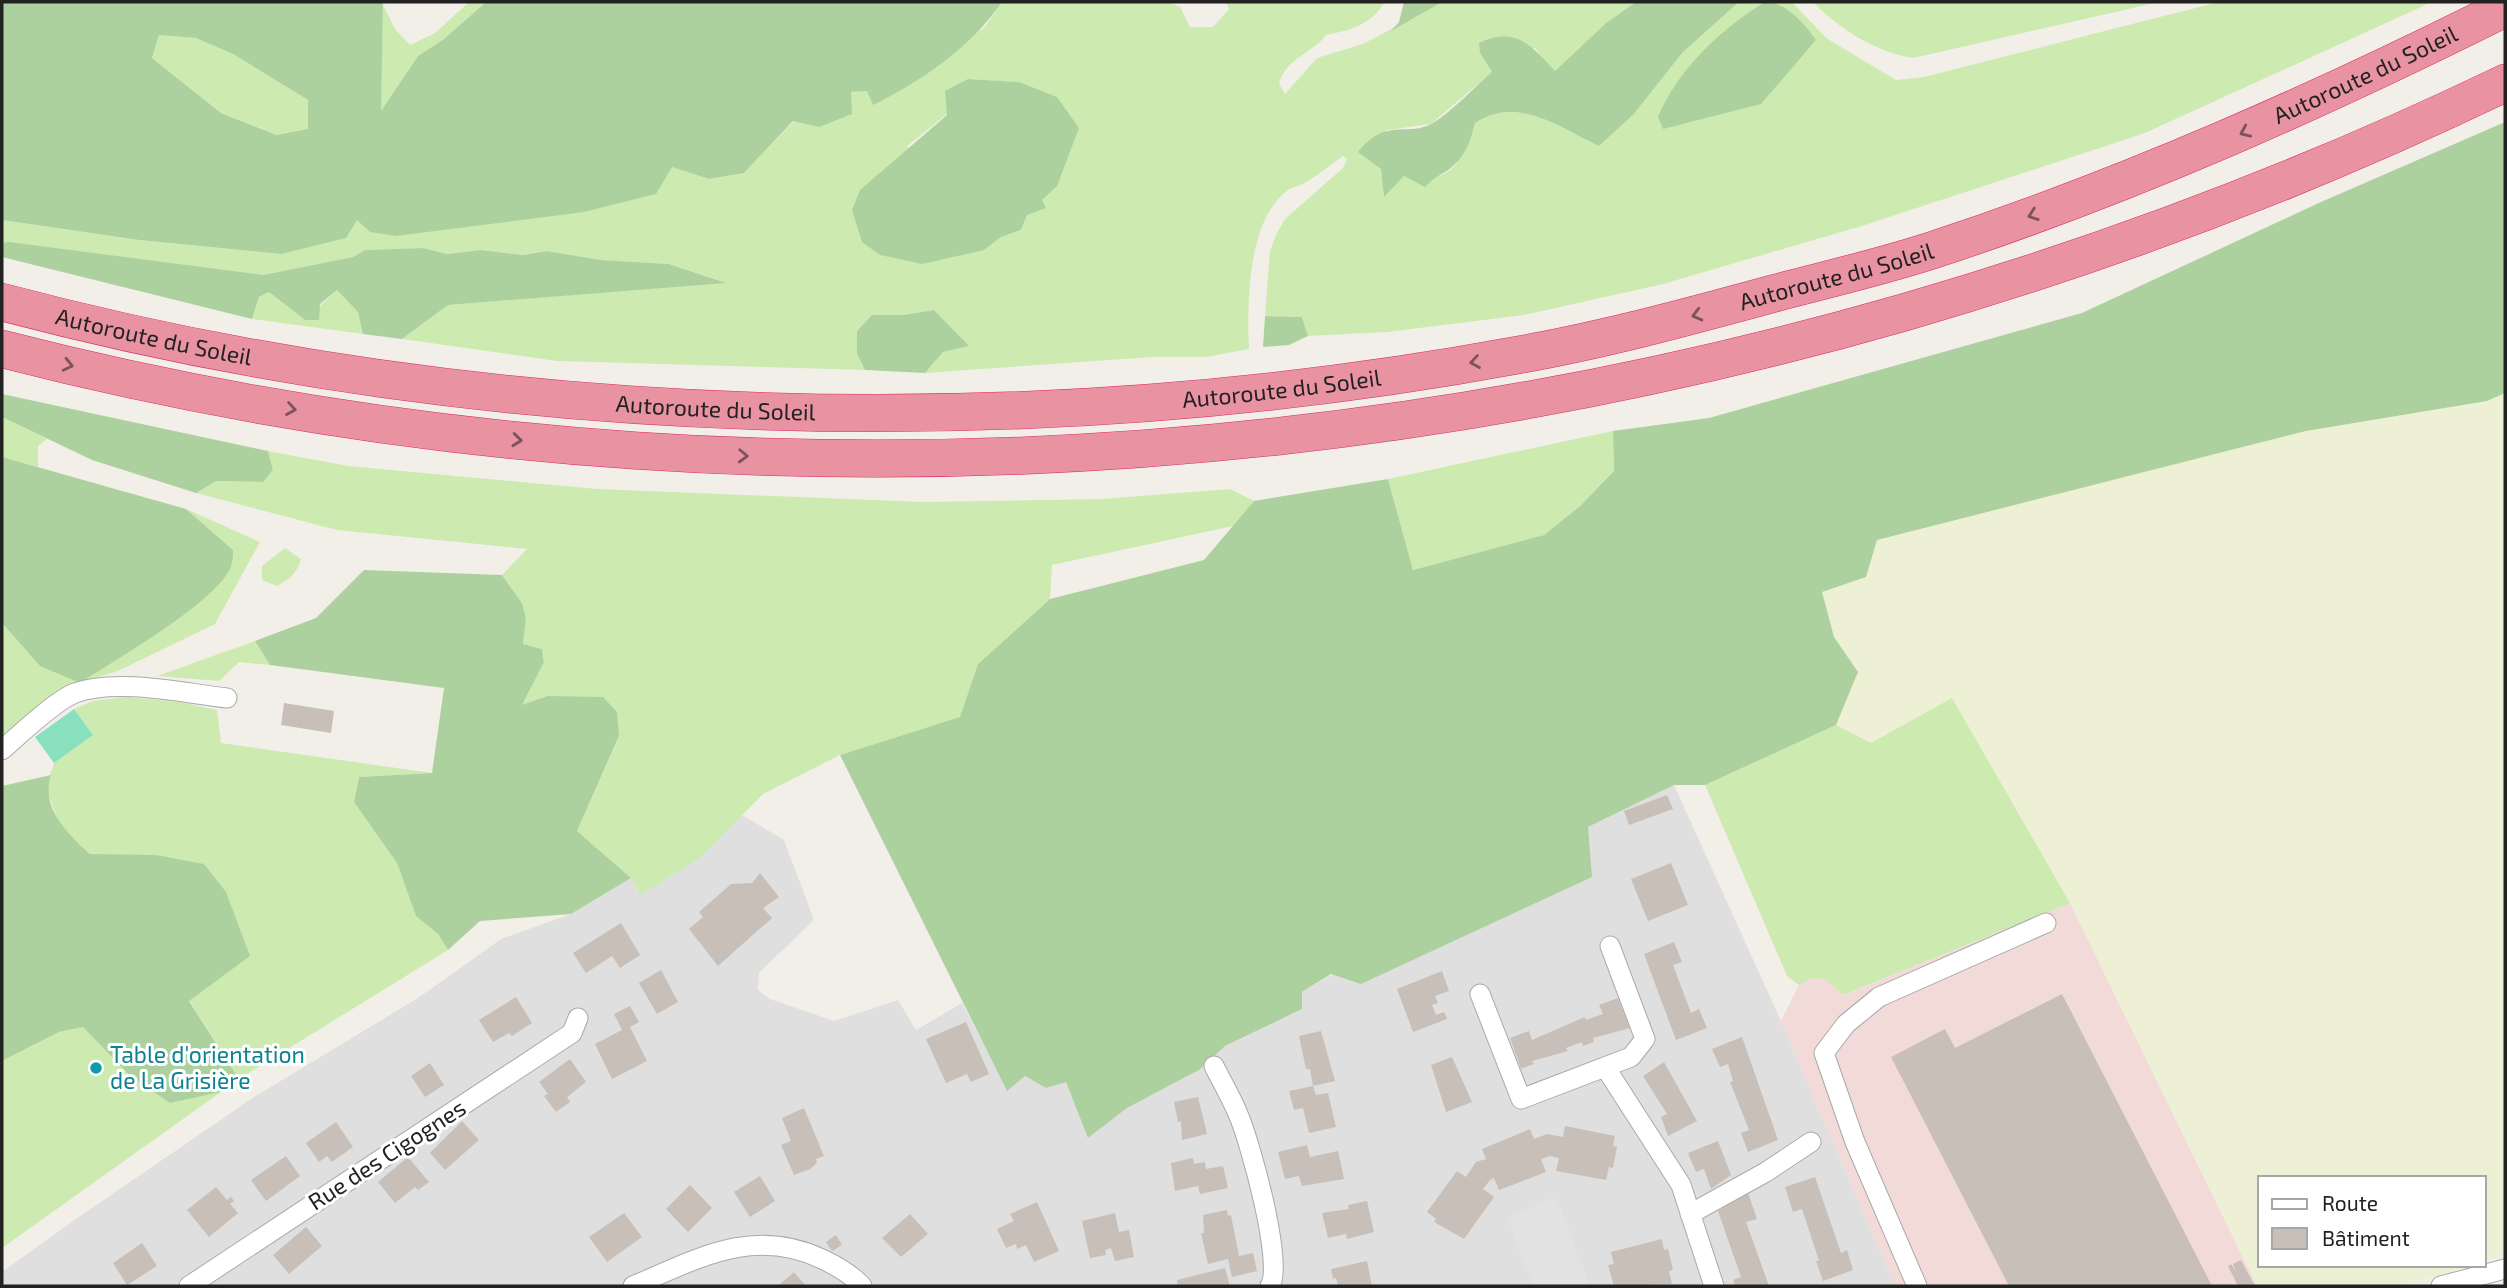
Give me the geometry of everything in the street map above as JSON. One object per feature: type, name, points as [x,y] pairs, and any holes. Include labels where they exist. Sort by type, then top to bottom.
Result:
[{"type":"highway","name":"Autoroute du Soleil","points":[[2,302],[146,336],[341,371],[592,401],[844,412],[978,412],[1173,401],[1269,392],[1521,355],[1661,325],[1927,252],[2079,199],[2222,142],[2335,92],[2505,8]]},
{"type":"highway","name":"Autoroute du Soleil","points":[[2,349],[125,379],[271,406],[453,433],[585,446],[848,459],[966,458],[1192,446],[1305,435],[1422,420],[1657,377],[1773,349],[1962,297],[2112,247],[2259,191],[2505,83]]},
{"type":"street","points":[[2,750],[74,693],[97,689],[144,688],[227,698]]},
{"type":"street","points":[[1917,1286],[1856,1142],[1824,1053],[1846,1024],[1879,997],[2046,923]]},
{"type":"street","points":[[1480,994],[1521,1100],[1631,1057],[1645,1039],[1610,946]]},
{"type":"street","name":"Rue des Cigognes","points":[[189,1286],[572,1033],[578,1018]]},
{"type":"street","points":[[1214,1066],[1239,1115],[1252,1157],[1273,1247],[1277,1284]]},
{"type":"street","points":[[1605,1067],[1681,1185],[1714,1286]]},
{"type":"street","points":[[1690,1214],[1766,1172],[1811,1142]]},
{"type":"street","points":[[633,1286],[715,1252],[759,1243],[802,1249],[835,1265],[862,1286]]},
{"type":"street","points":[[2441,1286],[2505,1269]]},
{"type":"shaded area","points":[[1674,785],[1781,1021],[1895,1286],[2,1286],[2,1272],[76,1219],[254,1097],[418,998],[501,939],[571,914],[631,878],[639,894],[700,858],[742,815],[784,840],[814,920],[759,973],[758,990],[770,999],[834,1021],[898,1000],[916,1030],[962,1003],[1007,1090],[1025,1076],[1046,1087],[1066,1081],[1089,1137],[1127,1108],[1199,1070],[1225,1046],[1302,1009],[1302,992],[1588,827]]},
{"type":"shaded area","points":[[2070,903],[2257,1286],[1895,1286],[1781,1021],[1799,985],[1812,978],[1827,979],[1844,995]]},
{"type":"shaded area","points":[[1556,1197],[1590,1286],[1533,1286],[1507,1217]]},
{"type":"green space","points":[[2,2],[383,2],[381,111],[418,56],[444,39],[486,2],[1002,2],[976,34],[927,74],[873,105],[867,91],[851,92],[852,114],[819,127],[793,121],[744,173],[709,179],[672,167],[656,194],[584,212],[396,236],[370,232],[357,220],[346,238],[281,254],[139,240],[2,220]],"holes":[[[159,35],[196,38],[233,54],[308,100],[308,129],[277,135],[221,113],[152,58]]]},
{"type":"green space","points":[[469,2],[486,2],[444,39],[418,56],[380,113],[383,5],[395,29],[410,45],[435,33]]},
{"type":"green space","points":[[1002,2],[1168,2],[1180,7],[1190,27],[1213,27],[1229,9],[1226,2],[1385,2],[1367,21],[1326,35],[1294,61],[1279,83],[1285,94],[1317,58],[1363,44],[1442,2],[1636,2],[1606,23],[1554,72],[1535,48],[1480,53],[1492,72],[1431,124],[1387,130],[1359,152],[1381,169],[1384,196],[1404,176],[1433,178],[1450,170],[1462,156],[1475,123],[1491,115],[1507,112],[1537,117],[1599,146],[1633,115],[1683,52],[1739,2],[1792,2],[1826,38],[1896,80],[1924,77],[2219,2],[2432,2],[2145,133],[1865,225],[1663,284],[1524,315],[1387,332],[1308,336],[1302,317],[1265,316],[1270,251],[1285,219],[1343,168],[1347,159],[1343,156],[1308,181],[1288,190],[1274,204],[1264,221],[1252,264],[1248,309],[1249,349],[1206,357],[1153,357],[925,373],[943,352],[968,346],[934,310],[903,315],[872,315],[857,354],[865,370],[557,361],[402,339],[448,305],[723,282],[669,264],[601,260],[547,251],[523,255],[481,250],[447,254],[423,248],[365,250],[353,257],[263,275],[2,243],[2,220],[139,240],[281,254],[357,220],[536,216],[584,212],[671,166],[709,179],[744,173],[794,121],[851,92],[867,91],[984,28]],"holes":[[[968,79],[1019,82],[1042,201],[1027,215],[1021,230],[1001,237],[984,250],[907,146],[947,114]]]},
{"type":"green space","points":[[1404,2],[1442,2],[1391,31],[1399,22]]},
{"type":"green space","points":[[1636,2],[1739,2],[1683,52],[1633,115],[1599,146],[1538,117],[1507,112],[1491,115],[1475,123],[1466,149],[1448,170],[1425,187],[1404,176],[1384,197],[1381,169],[1358,152],[1378,134],[1424,127],[1441,118],[1456,105],[1492,72],[1480,53],[1479,43],[1503,37],[1522,41],[1555,71],[1606,23]]},
{"type":"green space","points":[[1765,2],[1787,10],[1801,21],[1816,40],[1761,104],[1663,129],[1658,117],[1689,67],[1717,38]]},
{"type":"green space","points":[[1813,2],[2159,2],[1913,58],[1885,51],[1859,38]]},
{"type":"green space","points":[[159,35],[196,38],[233,54],[308,100],[308,130],[278,135],[221,113],[152,58]]},
{"type":"green space","points":[[968,79],[1019,82],[1057,97],[1079,128],[1057,186],[1042,200],[1046,208],[1027,215],[1021,230],[1001,237],[984,250],[922,264],[880,255],[862,242],[852,210],[860,190],[947,115],[945,91]]},
{"type":"green space","points":[[2505,122],[2505,393],[2487,401],[2306,431],[1877,540],[1866,577],[1822,592],[1834,637],[1858,672],[1836,725],[1705,785],[1674,785],[1588,827],[1592,877],[1361,984],[1331,974],[1302,992],[1302,1009],[1225,1046],[1199,1070],[1127,1108],[1088,1138],[1066,1082],[1046,1088],[1025,1076],[1007,1091],[840,755],[960,717],[978,664],[1050,599],[1204,560],[1254,501],[1388,479],[1413,570],[1544,535],[1580,506],[1614,471],[1613,431],[1709,418],[2082,313],[2321,202]]},
{"type":"green space","points":[[2,243],[263,275],[353,257],[365,250],[423,248],[447,254],[481,250],[523,255],[547,251],[601,260],[669,264],[726,283],[448,305],[402,339],[363,334],[358,312],[337,290],[320,304],[319,320],[305,320],[269,292],[259,297],[252,319],[2,257]]},
{"type":"green space","points":[[337,290],[358,311],[363,334],[252,319],[259,297],[269,292],[305,320]]},
{"type":"green space","points":[[934,310],[969,346],[943,352],[925,373],[865,370],[857,354],[857,331],[872,315],[903,315]]},
{"type":"green space","points":[[1265,316],[1302,317],[1308,336],[1289,345],[1263,347]]},
{"type":"green space","points":[[2505,393],[2505,1255],[2486,1261],[2486,1176],[2258,1176],[2258,1267],[2465,1267],[2402,1286],[2257,1286],[2070,903],[1952,698],[1871,743],[1836,725],[1858,672],[1834,637],[1822,592],[1866,576],[1877,540],[2306,431],[2487,401]]},
{"type":"green space","points":[[2,394],[268,451],[273,470],[263,482],[216,481],[196,493],[92,460],[2,417]]},
{"type":"green space","points":[[2,417],[47,439],[38,446],[38,467],[2,457]]},
{"type":"green space","points":[[1613,431],[1614,471],[1580,506],[1544,535],[1413,570],[1388,479]]},
{"type":"green space","points":[[268,451],[348,466],[597,489],[922,502],[1102,499],[1230,489],[1254,501],[1233,526],[1052,565],[1050,599],[978,664],[961,717],[840,755],[763,794],[700,858],[640,895],[631,878],[577,831],[619,737],[521,706],[544,661],[542,649],[523,644],[526,618],[522,603],[502,575],[527,549],[337,530],[196,493],[216,481],[263,482],[273,470]]},
{"type":"green space","points":[[2,457],[186,509],[233,550],[231,566],[223,580],[187,612],[80,683],[40,666],[2,623]]},
{"type":"green space","points":[[186,509],[260,542],[215,624],[118,671],[79,683],[2,739],[2,623],[40,666],[233,550]]},
{"type":"green space","points":[[285,548],[301,559],[295,572],[277,586],[262,580],[262,566]]},
{"type":"green space","points":[[364,570],[502,575],[522,603],[526,618],[523,644],[542,649],[544,662],[522,705],[548,696],[603,697],[617,712],[619,736],[577,831],[631,878],[571,914],[480,921],[448,950],[438,934],[416,916],[397,863],[354,802],[359,777],[432,773],[444,688],[270,665],[255,641],[316,618]]},
{"type":"green space","points":[[255,641],[270,665],[239,662],[219,681],[157,676]]},
{"type":"green space","points":[[127,697],[179,702],[217,710],[221,743],[432,773],[359,777],[354,801],[397,863],[416,915],[438,934],[448,950],[239,1079],[189,1000],[250,956],[156,855],[91,855],[60,826],[46,788],[54,763],[93,735],[74,709],[93,701]]},
{"type":"green space","points":[[1952,698],[2070,903],[1843,995],[1826,979],[1812,978],[1799,985],[1787,976],[1705,785],[1836,725],[1871,743]]},
{"type":"green space","points":[[74,709],[93,735],[54,763],[35,737]]},
{"type":"green space","points":[[51,775],[49,798],[53,809],[65,829],[90,854],[156,855],[204,864],[226,892],[250,956],[189,1001],[239,1079],[221,1092],[170,1103],[132,1078],[83,1027],[59,1032],[2,1061],[2,786]]},
{"type":"green space","points":[[83,1027],[132,1078],[170,1103],[221,1092],[2,1248],[2,1061],[59,1032]]},
{"type":"building","points":[[284,703],[334,711],[331,733],[281,725]]},
{"type":"building","points":[[1667,795],[1673,809],[1629,825],[1624,811]]},
{"type":"building","points":[[1671,863],[1688,905],[1648,921],[1631,879]]},
{"type":"building","points":[[760,873],[779,897],[763,908],[772,918],[718,966],[689,929],[703,917],[699,912],[731,884],[752,883]]},
{"type":"building","points":[[621,923],[640,955],[620,968],[612,956],[586,973],[573,953]]},
{"type":"building","points":[[1674,942],[1682,962],[1673,965],[1691,1013],[1699,1009],[1707,1028],[1676,1040],[1644,954]]},
{"type":"building","points":[[661,970],[678,1002],[657,1014],[639,983]]},
{"type":"building","points":[[1442,971],[1449,991],[1435,996],[1438,1003],[1432,1005],[1436,1015],[1444,1012],[1447,1019],[1413,1032],[1397,989]]},
{"type":"building","points":[[2062,994],[2212,1286],[2009,1286],[1891,1057],[1945,1029],[1955,1048]]},
{"type":"building","points":[[516,997],[532,1023],[512,1036],[509,1033],[493,1042],[479,1020]]},
{"type":"building","points":[[1618,998],[1630,1028],[1593,1038],[1594,1042],[1583,1046],[1582,1042],[1566,1048],[1568,1051],[1532,1061],[1534,1064],[1521,1069],[1510,1038],[1529,1031],[1532,1040],[1585,1017],[1586,1020],[1603,1014],[1599,1005]]},
{"type":"building","points":[[630,1006],[639,1022],[630,1027],[647,1061],[612,1079],[595,1044],[622,1030],[614,1014]]},
{"type":"building","points":[[966,1022],[989,1074],[971,1082],[967,1074],[946,1083],[926,1039]]},
{"type":"building","points":[[1321,1031],[1335,1081],[1313,1086],[1310,1069],[1306,1069],[1299,1036]]},
{"type":"building","points":[[1742,1037],[1778,1140],[1748,1152],[1741,1133],[1749,1130],[1730,1082],[1733,1081],[1728,1064],[1720,1067],[1712,1049]]},
{"type":"building","points":[[1452,1057],[1472,1102],[1446,1112],[1431,1065]]},
{"type":"building","points":[[570,1059],[586,1082],[567,1097],[570,1102],[556,1112],[544,1096],[548,1094],[539,1082]]},
{"type":"building","points":[[1664,1062],[1697,1121],[1668,1136],[1661,1117],[1667,1114],[1643,1076]]},
{"type":"building","points":[[430,1063],[444,1085],[425,1097],[411,1076]]},
{"type":"building","points":[[1313,1086],[1316,1095],[1328,1093],[1336,1127],[1309,1133],[1303,1108],[1294,1110],[1289,1091]]},
{"type":"building","points":[[1198,1097],[1207,1134],[1182,1140],[1181,1121],[1178,1122],[1174,1102]]},
{"type":"building","points":[[804,1108],[824,1156],[816,1159],[817,1163],[810,1169],[794,1175],[781,1145],[791,1141],[782,1118]]},
{"type":"building","points":[[462,1121],[479,1140],[445,1170],[430,1153]]},
{"type":"building","points":[[336,1122],[353,1147],[332,1162],[327,1156],[319,1162],[306,1143]]},
{"type":"building","points":[[1565,1126],[1615,1136],[1613,1146],[1617,1147],[1613,1168],[1609,1167],[1606,1180],[1556,1171],[1559,1158],[1550,1156],[1541,1159],[1546,1172],[1499,1190],[1494,1178],[1490,1180],[1483,1189],[1494,1197],[1464,1239],[1434,1222],[1436,1219],[1427,1212],[1457,1171],[1466,1177],[1476,1162],[1486,1159],[1482,1149],[1530,1129],[1534,1139],[1547,1134],[1563,1137]]},
{"type":"building","points":[[1718,1141],[1731,1175],[1711,1189],[1704,1169],[1696,1172],[1688,1153]]},
{"type":"building","points":[[1307,1145],[1310,1157],[1338,1151],[1344,1179],[1302,1186],[1299,1176],[1285,1179],[1278,1152]]},
{"type":"building","points":[[286,1156],[300,1176],[266,1201],[251,1180]]},
{"type":"building","points":[[408,1157],[429,1182],[418,1190],[415,1187],[395,1203],[378,1182]]},
{"type":"building","points":[[1193,1158],[1194,1164],[1205,1162],[1206,1169],[1223,1166],[1228,1188],[1200,1194],[1198,1186],[1175,1191],[1171,1163]]},
{"type":"building","points":[[760,1176],[775,1201],[750,1217],[734,1192]]},
{"type":"building","points":[[1815,1177],[1841,1253],[1847,1250],[1853,1270],[1823,1281],[1802,1209],[1793,1212],[1785,1187]]},
{"type":"building","points":[[690,1185],[712,1208],[688,1232],[666,1209]]},
{"type":"building","points":[[216,1187],[227,1200],[231,1197],[234,1201],[230,1204],[238,1213],[209,1237],[187,1210]]},
{"type":"building","points":[[1748,1193],[1757,1219],[1746,1222],[1769,1286],[1735,1286],[1733,1280],[1741,1277],[1718,1211]]},
{"type":"building","points":[[1367,1201],[1374,1232],[1347,1239],[1346,1234],[1328,1238],[1322,1213],[1349,1209],[1348,1205]]},
{"type":"building","points":[[1037,1202],[1059,1251],[1034,1262],[1026,1245],[1017,1249],[1016,1244],[1006,1248],[997,1229],[1014,1221],[1010,1214]]},
{"type":"building","points":[[1227,1210],[1228,1216],[1231,1215],[1239,1256],[1253,1253],[1257,1271],[1232,1277],[1228,1259],[1208,1264],[1201,1233],[1204,1233],[1203,1215]]},
{"type":"building","points":[[624,1213],[642,1237],[607,1262],[589,1237]]},
{"type":"building","points":[[1115,1213],[1119,1232],[1129,1230],[1134,1257],[1115,1261],[1111,1248],[1105,1250],[1106,1255],[1090,1258],[1082,1221]]},
{"type":"building","points":[[910,1214],[928,1234],[901,1257],[882,1238]]},
{"type":"building","points":[[306,1227],[322,1246],[289,1274],[273,1255]]},
{"type":"building","points":[[836,1235],[842,1245],[832,1251],[826,1242]]},
{"type":"building","points":[[1662,1239],[1664,1250],[1668,1249],[1673,1270],[1669,1271],[1672,1284],[1614,1286],[1608,1265],[1614,1264],[1611,1252]]},
{"type":"building","points":[[142,1243],[157,1266],[127,1285],[113,1263]]},
{"type":"building","points":[[2241,1260],[2255,1286],[2238,1286],[2228,1266],[2231,1264],[2236,1272],[2233,1264]]},
{"type":"building","points":[[1367,1261],[1372,1286],[1338,1286],[1336,1278],[1333,1279],[1331,1269]]},
{"type":"building","points":[[1225,1268],[1230,1286],[1178,1286],[1177,1280]]},
{"type":"building","points":[[794,1272],[806,1286],[775,1286],[780,1284]]},
{"type":"place","name":"Table d'orientation de La Grisière","points":[[96,1068]]}]
